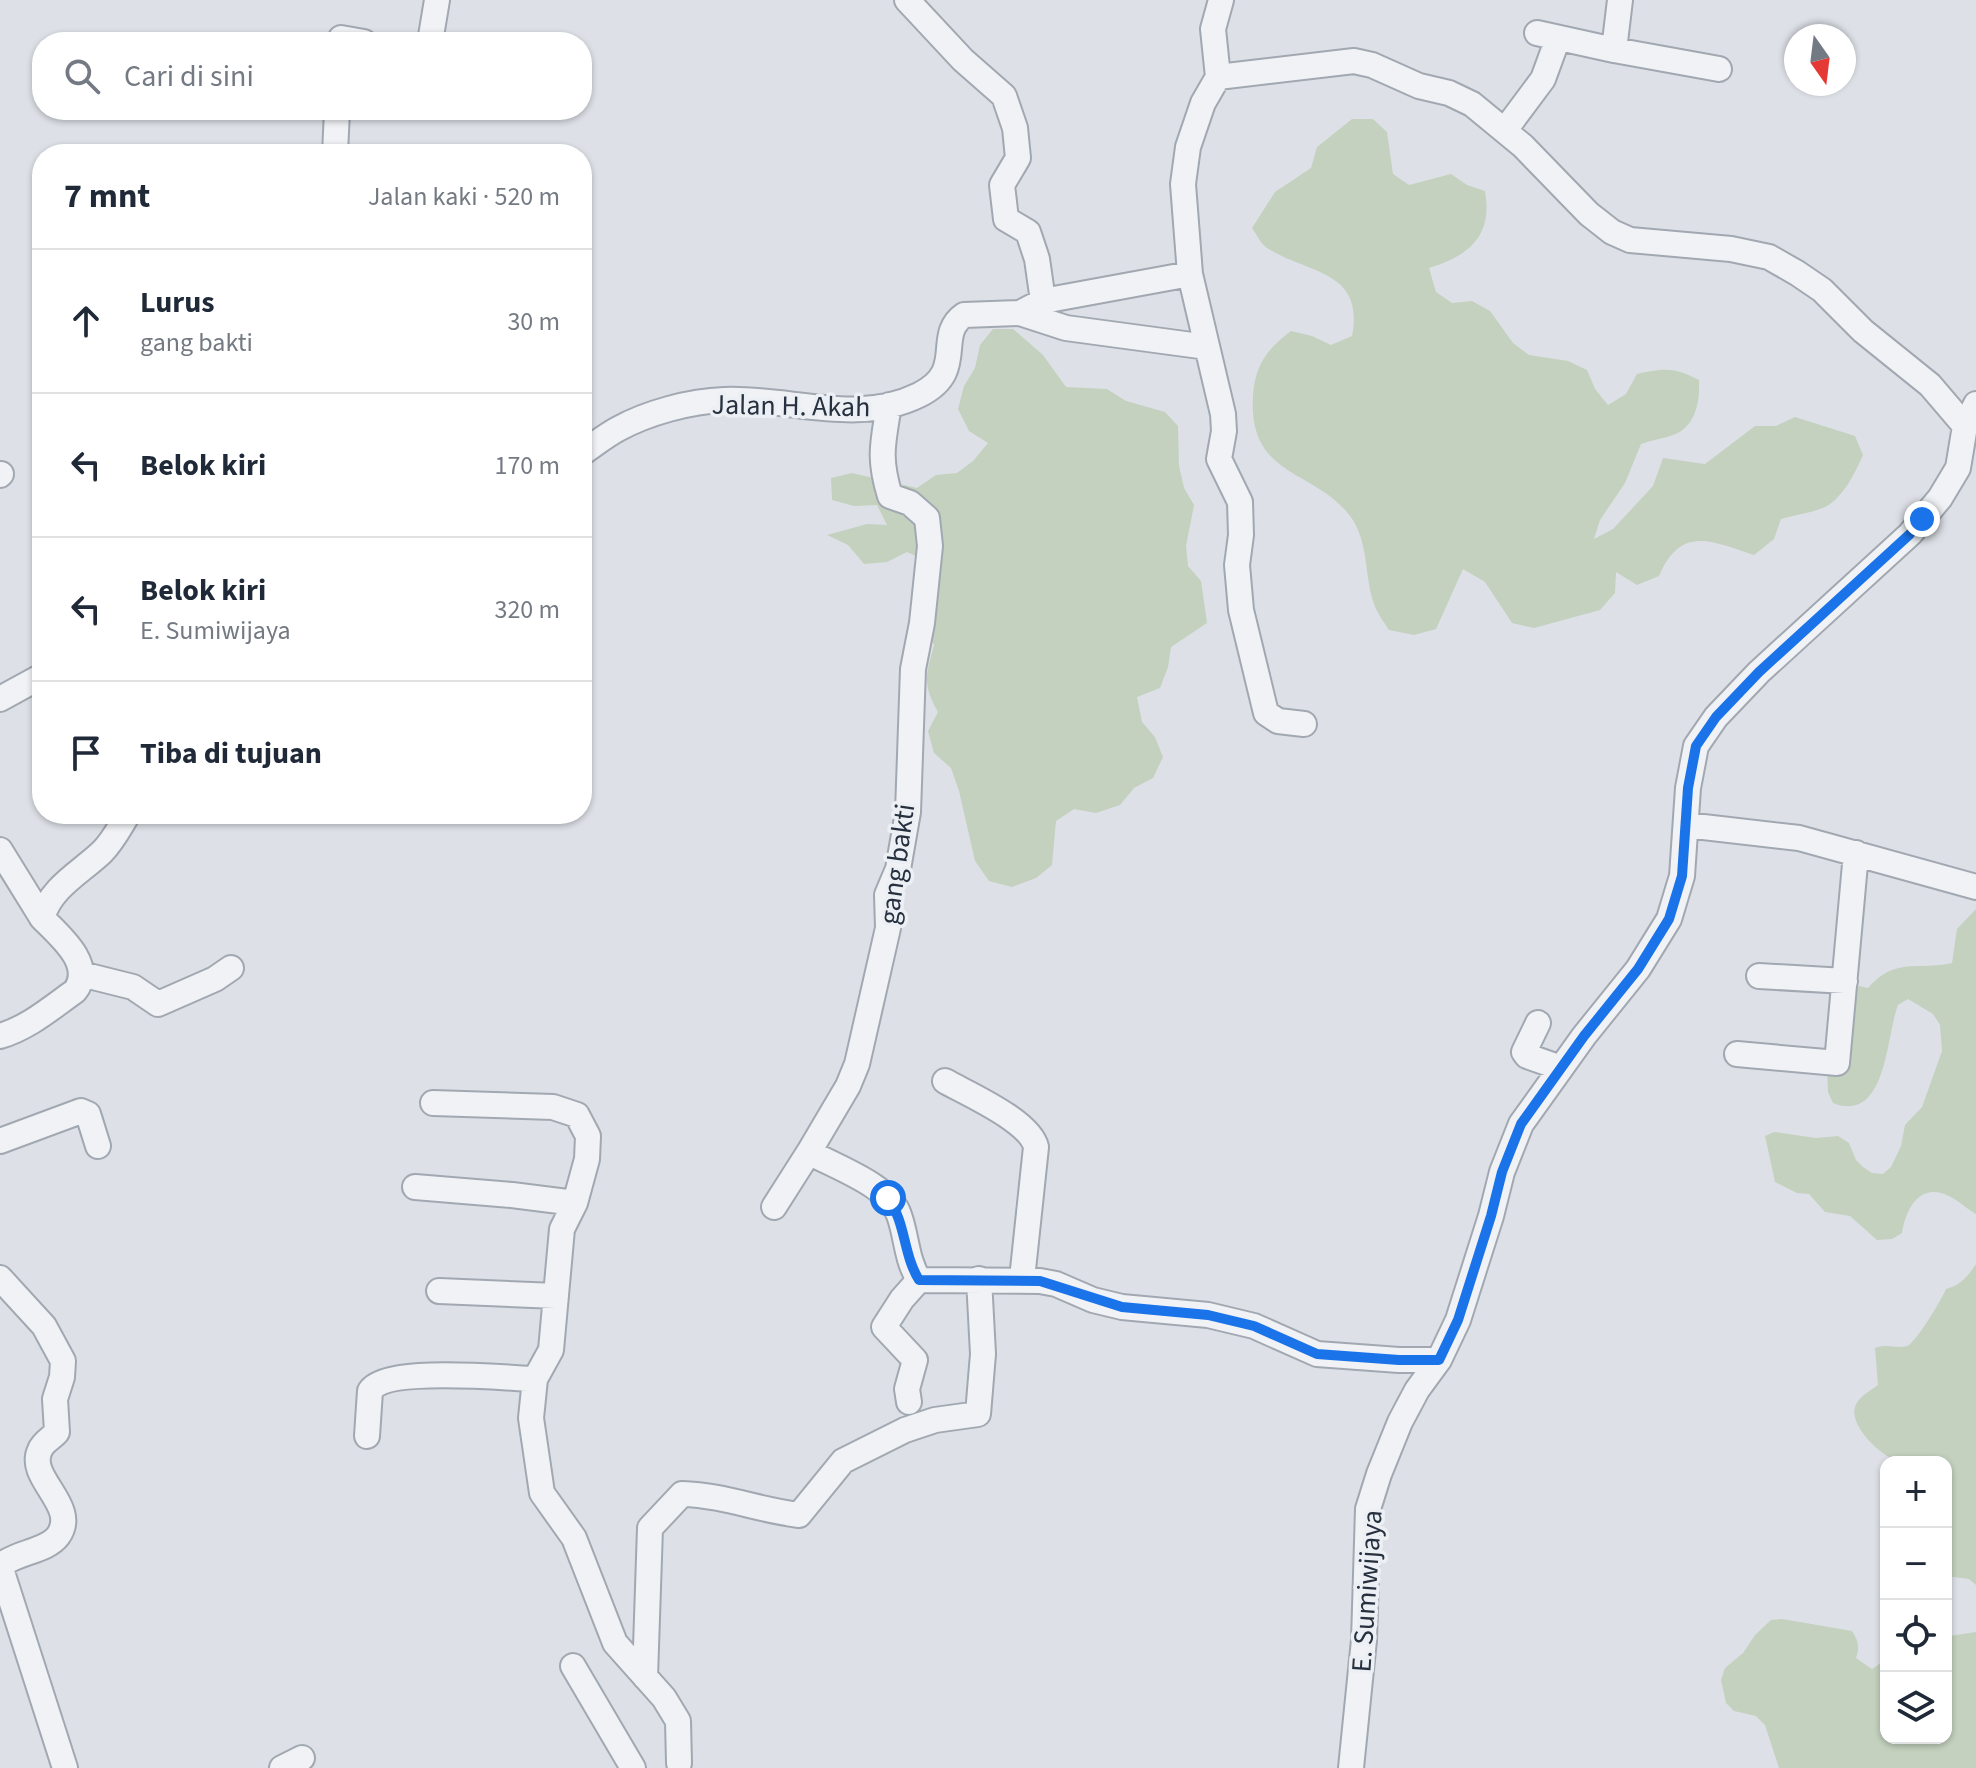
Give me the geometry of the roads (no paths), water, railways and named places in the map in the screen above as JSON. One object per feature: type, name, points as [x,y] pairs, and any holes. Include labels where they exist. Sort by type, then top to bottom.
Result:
[{"type":"street","points":[[432,32],[437,0]]},
{"type":"street","points":[[907,0],[963,60],[1004,96],[1015,128],[1018,158],[1002,185],[1006,219],[1028,232],[1037,259],[1043,301]]},
{"type":"street","points":[[1221,0],[1213,29],[1218,77],[1203,103],[1186,159],[1183,184],[1190,274],[1223,414],[1224,431],[1219,459],[1240,502],[1237,580],[1266,713],[1278,721],[1304,724]]},
{"type":"street","points":[[1614,50],[1620,0]]},
{"type":"street","points":[[1505,130],[1543,79],[1547,36],[1719,69]]},
{"type":"street","points":[[1218,77],[1354,61],[1372,65],[1419,86],[1459,97],[1487,114],[1589,214],[1612,232],[1640,241],[1731,249],[1769,257],[1797,273],[1822,290],[1863,331],[1930,385],[1965,426]]},
{"type":"street","points":[[335,144],[337,120]]},
{"type":"street","name":"Jalan H. Akah","points":[[592,446],[618,429],[644,418],[711,402],[750,401],[832,409],[889,405],[933,387],[947,370],[951,329],[959,318],[971,313],[1020,313],[1043,301],[1190,274]]},
{"type":"street","points":[[1020,313],[1066,328],[1207,347]]},
{"type":"street","name":"E. Sumiwijaya","points":[[1351,1768],[1364,1640],[1368,1509],[1400,1422],[1417,1390],[1439,1360],[1458,1320],[1502,1172],[1521,1124],[1638,969],[1669,919],[1682,876],[1688,788],[1696,746],[1716,717],[1759,672],[1916,527],[1940,498],[1958,468],[1965,426],[1976,404]]},
{"type":"street","name":"gang bakti","points":[[809,1152],[848,1086],[860,1054],[888,928],[887,895],[898,869],[908,812],[913,669],[922,623],[930,546],[927,518],[910,503],[890,496],[882,469],[882,443],[889,405]]},
{"type":"street","points":[[0,699],[32,681]]},
{"type":"street","points":[[42,918],[47,902],[74,874],[104,850],[121,824]]},
{"type":"street","points":[[1686,825],[1799,838],[1976,887]]},
{"type":"street","points":[[0,850],[42,918],[77,958],[81,974],[80,985],[75,991],[18,1031],[0,1036]]},
{"type":"street","points":[[1737,1054],[1837,1063],[1856,853]]},
{"type":"street","points":[[81,974],[133,987],[158,1004],[215,979],[231,968]]},
{"type":"street","points":[[1759,976],[1845,981]]},
{"type":"street","points":[[1538,1023],[1524,1052],[1527,1056],[1561,1068]]},
{"type":"street","points":[[945,1081],[1020,1125],[1034,1138],[1036,1147],[1022,1279]]},
{"type":"street","points":[[433,1103],[553,1107],[577,1115],[588,1136],[587,1159],[575,1203],[562,1229],[551,1350],[535,1379],[531,1418],[542,1493],[574,1538],[615,1643],[664,1698],[678,1721],[682,1766]]},
{"type":"street","points":[[0,1141],[81,1111],[88,1114],[98,1146]]},
{"type":"street","points":[[774,1207],[809,1152],[873,1185],[888,1198],[899,1213],[911,1266],[919,1280]]},
{"type":"street","points":[[415,1187],[575,1203]]},
{"type":"street","points":[[0,1278],[44,1326],[63,1361],[55,1399],[57,1432],[43,1445],[38,1458],[40,1470],[58,1502],[61,1530],[52,1542],[10,1559],[3,1564],[2,1572],[65,1768]]},
{"type":"street","points":[[645,1677],[650,1528],[664,1510],[682,1494],[707,1495],[734,1500],[764,1511],[799,1515],[843,1461],[905,1430],[935,1420],[978,1414],[983,1354],[979,1279]]},
{"type":"street","points":[[909,1402],[907,1389],[915,1360],[884,1327],[919,1280],[1022,1279],[1056,1284],[1093,1300],[1122,1307],[1208,1315],[1254,1326],[1317,1354],[1439,1360]]},
{"type":"street","points":[[439,1291],[556,1296]]},
{"type":"street","points":[[367,1436],[370,1391],[380,1381],[459,1374],[535,1379]]},
{"type":"street","points":[[573,1666],[633,1768]]}]
